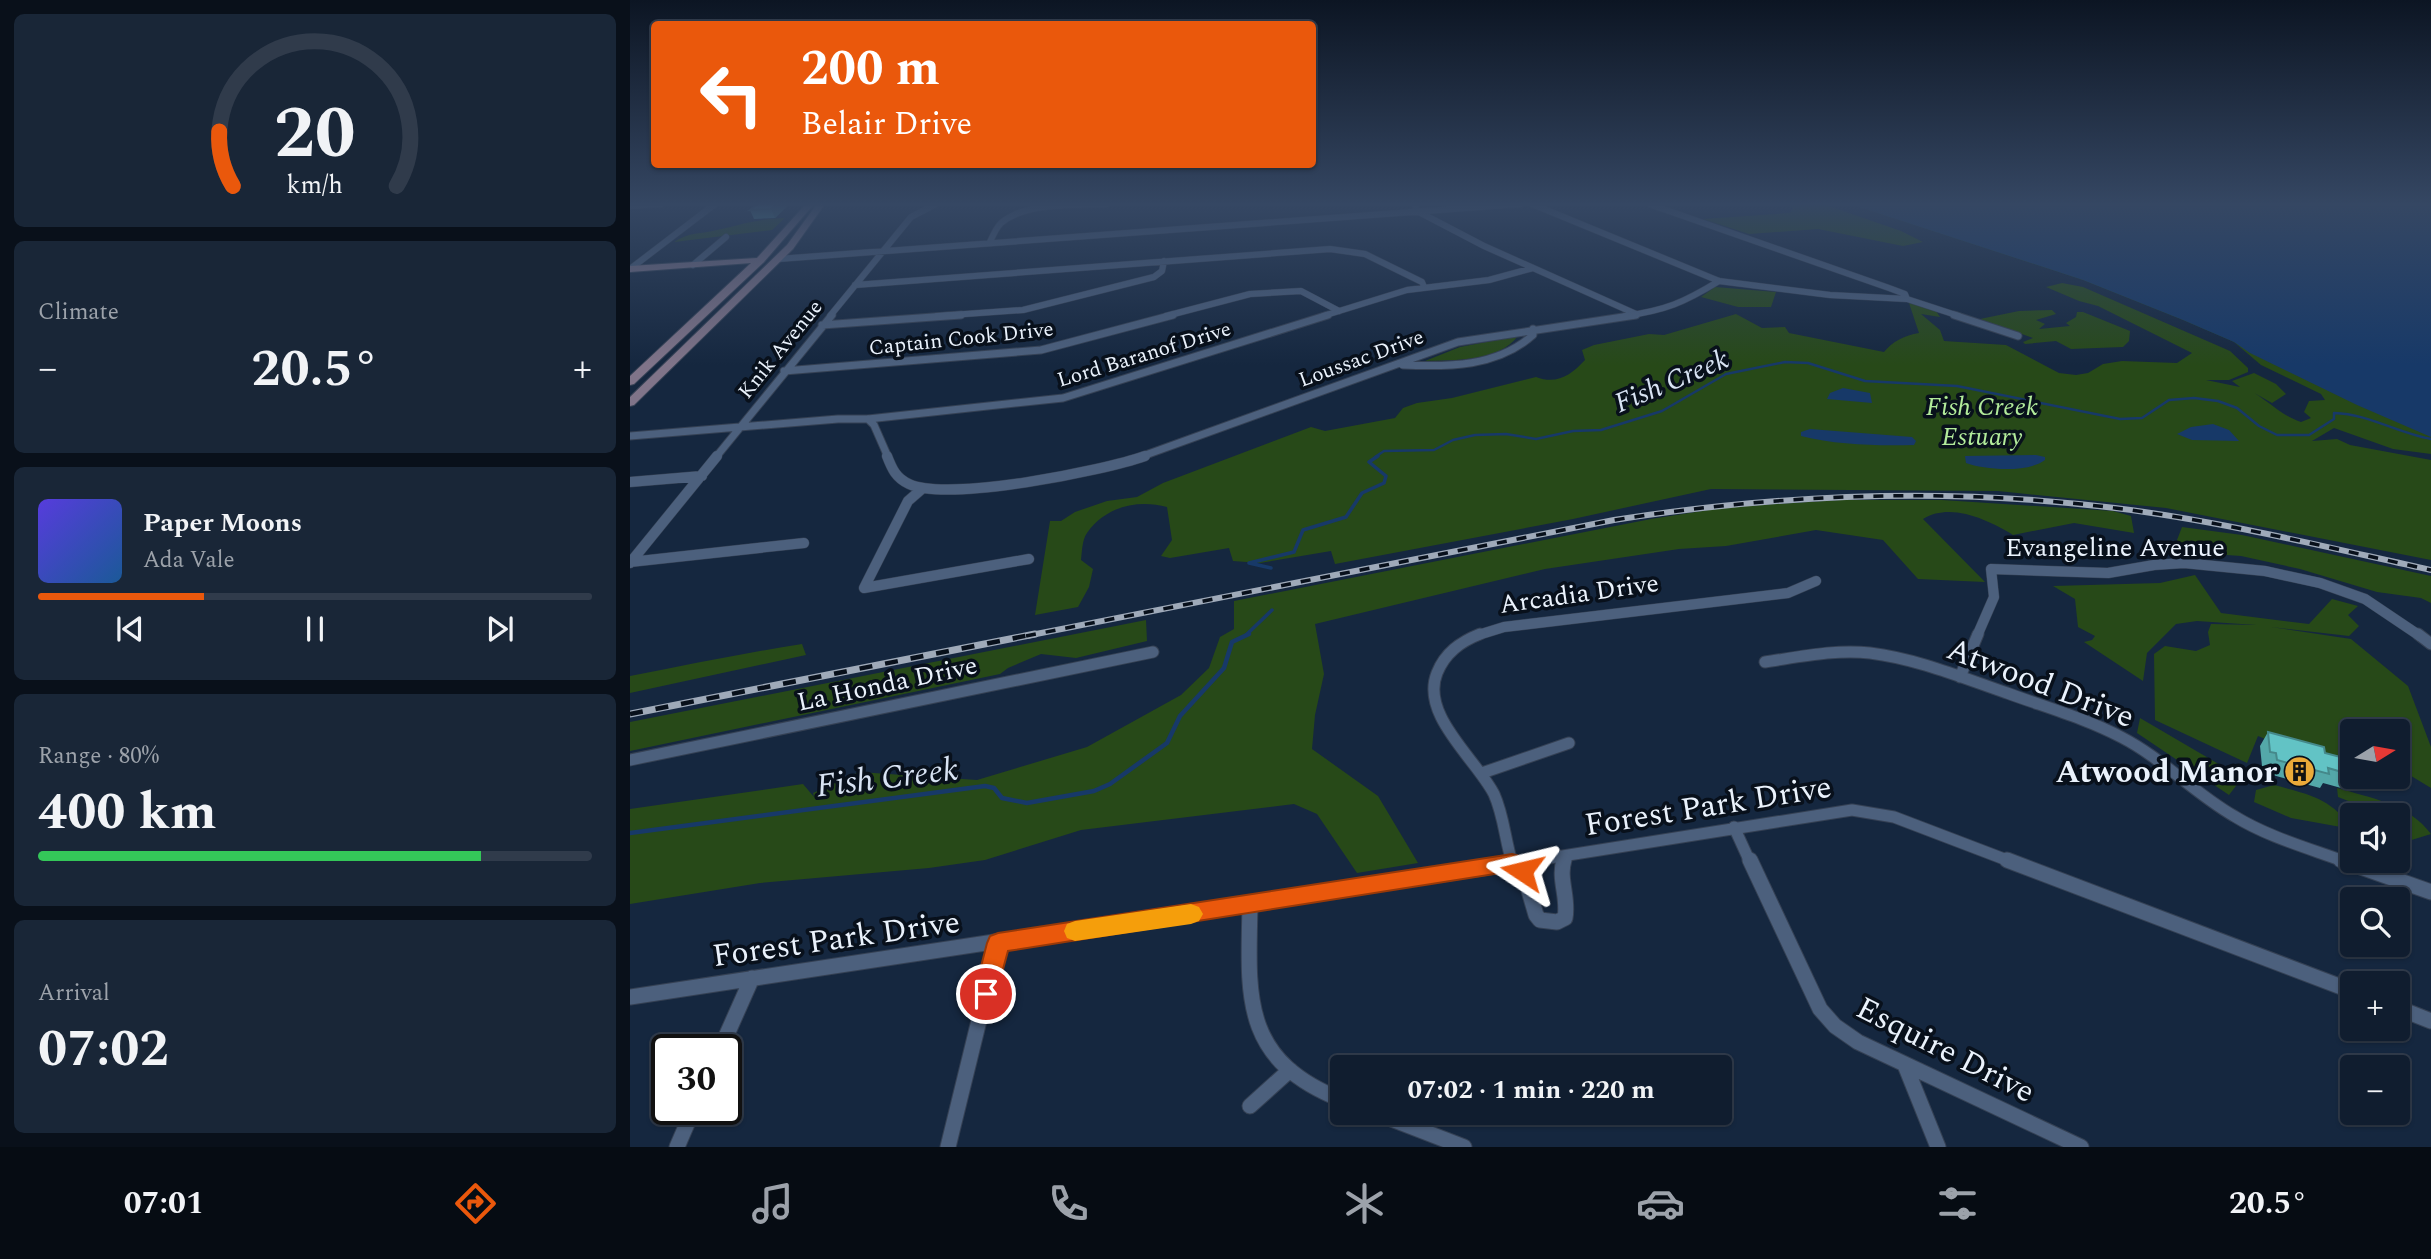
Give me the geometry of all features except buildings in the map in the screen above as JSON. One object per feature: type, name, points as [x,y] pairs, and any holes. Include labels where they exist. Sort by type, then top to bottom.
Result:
[{"type":"main road","points":[[630,382],[761,258]]},
{"type":"main road","points":[[630,269],[778,259]]},
{"type":"main road","points":[[630,403],[778,259]]},
{"type":"street","points":[[630,269],[645,258]]},
{"type":"street","points":[[693,265],[702,258]]},
{"type":"street","points":[[778,259],[795,258]]},
{"type":"street","name":"Knik Avenue","points":[[630,562],[878,258]]},
{"type":"street","points":[[855,285],[1210,258]]},
{"type":"street","points":[[1372,258],[1422,282],[1424,287]]},
{"type":"street","points":[[1512,258],[1637,314]]},
{"type":"street","points":[[1663,258],[1720,281],[1830,295],[1907,299],[2018,336]]},
{"type":"street","points":[[1802,258],[1905,294],[1907,299]]},
{"type":"street","points":[[822,325],[1032,309],[1154,277],[1162,271],[1164,261]]},
{"type":"street","name":"Lord Baranof Drive","points":[[630,436],[867,419],[1063,398],[1424,287],[1480,281],[1533,268]]},
{"type":"street","name":"Loussac Drive","points":[[867,419],[874,425],[895,475],[910,485],[952,489],[1046,480],[1130,461],[1458,342],[1676,306],[1720,281]]},
{"type":"street","name":"Captain Cook Drive","points":[[784,371],[1041,350],[1250,293],[1296,290],[1339,311]]},
{"type":"street","points":[[1396,364],[1424,366],[1489,359],[1520,346],[1533,335],[1533,329]]},
{"type":"street","points":[[630,482],[702,476]]},
{"type":"street","points":[[923,488],[908,501],[864,588],[1029,559]]},
{"type":"street","points":[[630,562],[804,543]]},
{"type":"street","name":"Evangeline Avenue","points":[[1960,677],[1994,597],[1991,569],[2110,573],[2162,564],[2203,564],[2247,569],[2326,585],[2356,595],[2383,609],[2431,644]]},
{"type":"street","name":"Arcadia Drive","points":[[1566,856],[1560,871],[1567,910],[1565,918],[1557,922],[1540,919],[1534,913],[1526,880],[1512,862],[1507,829],[1495,797],[1482,773],[1438,715],[1432,697],[1433,680],[1440,664],[1464,641],[1504,627],[1788,593],[1810,586],[1816,581]]},
{"type":"street","name":"La Honda Drive","points":[[630,760],[1153,652]]},
{"type":"street","name":"Atwood Drive","points":[[1765,662],[1840,652],[1869,653],[1908,660],[1960,677],[2069,715],[2121,737],[2155,758],[2231,815],[2260,831],[2431,892]]},
{"type":"street","points":[[1482,773],[1569,743]]},
{"type":"street","name":"Forest Park Drive","points":[[630,997],[1250,905],[1836,811],[1878,813],[2340,986]]},
{"type":"street","name":"Esquire Drive","points":[[1734,827],[1820,1009],[1846,1035],[2081,1147]]},
{"type":"street","points":[[1250,905],[1249,983],[1253,1014],[1267,1043],[1290,1070],[1330,1096]]},
{"type":"street","points":[[948,1147],[998,943]]},
{"type":"street","points":[[727,1034],[752,978]]},
{"type":"street","points":[[2410,1013],[2431,1021]]},
{"type":"street","points":[[1905,1065],[1938,1147]]},
{"type":"street","points":[[1250,1106],[1290,1070]]},
{"type":"street","points":[[677,1147],[687,1125]]},
{"type":"street","points":[[1407,1125],[1464,1147]]},
{"type":"green space","name":"Fish Creek Estuary","points":[[2014,258],[2294,258],[2431,274],[2431,454],[2393,449],[2334,428],[2312,441],[2337,439],[2350,445],[2431,460],[2431,560],[2166,508],[1998,491],[1711,489],[1573,519],[1335,564],[1331,551],[1260,563],[1233,561],[1229,548],[1170,558],[1161,556],[1172,540],[1167,507],[1144,504],[1112,511],[1094,524],[1087,533],[1081,560],[1093,569],[1089,587],[1078,607],[1035,615],[1050,521],[1061,521],[1075,512],[1107,501],[1137,497],[1163,483],[1311,427],[1325,431],[1395,418],[1403,408],[1417,403],[1452,398],[1536,377],[1557,379],[1580,365],[1585,360],[1582,350],[1594,345],[1649,334],[1664,335],[1736,314],[1762,328],[1785,327],[1789,333],[1884,352],[1899,339],[1919,333],[1909,303],[1934,308],[1940,317],[1921,314],[1940,330],[1944,341],[2006,345],[2059,373],[2076,375],[2088,373],[2103,364],[2122,361],[2177,363],[2192,353],[2098,306],[2046,287],[2062,283],[2083,287],[2230,351],[2248,368],[2248,372],[2229,380],[2206,380],[2240,387],[2232,381],[2254,373],[2276,384],[2286,394],[2272,403],[2249,390],[2301,422],[2311,418],[2304,412],[2309,401],[2325,400],[2321,394],[2261,365],[2234,342],[2083,280]]},
{"type":"green space","points":[[1715,287],[1776,292],[1771,307],[1738,307],[1701,297]]},
{"type":"green space","points":[[2052,310],[2056,314],[2036,320],[2045,324],[2039,329],[2070,326],[2066,323],[2076,317],[2077,312],[2083,312],[2130,331],[2129,341],[2123,347],[2071,349],[2056,341],[2025,344],[2023,342],[2033,338],[1980,319],[2019,311]]},
{"type":"green space","points":[[1518,336],[1499,351],[1488,355],[1462,360],[1425,361],[1460,347]]},
{"type":"green space","points":[[1840,500],[1942,500],[2113,511],[2131,516],[2134,533],[2074,523],[2013,535],[1981,519],[1945,512],[1923,519],[1985,582],[1918,579],[1883,540],[1816,530],[1726,546],[1679,549],[1545,569],[1315,624],[1324,674],[1315,715],[1312,749],[1378,796],[1418,863],[1357,873],[1317,814],[1294,804],[1081,830],[985,860],[929,868],[760,883],[630,904],[630,809],[803,784],[814,797],[813,793],[859,772],[977,780],[1087,747],[1181,695],[1209,668],[1220,637],[1234,629],[1234,601],[1651,519],[1728,507]]},
{"type":"green space","points":[[2182,527],[2242,535],[2431,576],[2431,603],[2421,598],[2377,592],[2300,569],[2241,556],[2183,552],[2177,540]]},
{"type":"green space","points":[[2195,575],[2221,613],[2309,624],[2332,599],[2358,606],[2348,615],[2359,626],[2349,636],[2271,627],[2351,639],[2408,686],[2431,747],[2431,788],[2410,775],[2410,719],[2340,719],[2340,769],[2258,736],[2247,763],[2155,720],[2154,654],[2165,646],[2196,651],[2210,645],[2208,632],[2211,624],[2256,625],[2197,621],[2176,624],[2147,653],[2143,681],[2084,642],[2095,636],[2078,627],[2075,599],[2053,586],[2160,583]]},
{"type":"green space","points":[[1146,620],[1147,641],[1076,658],[1041,654],[1000,674],[630,751],[630,722]]},
{"type":"green space","points":[[802,644],[806,655],[630,693],[630,676]]},
{"type":"green space","points":[[2140,718],[2222,766],[2239,782],[2229,795],[2137,733]]},
{"type":"green space","points":[[2274,785],[2318,799],[2340,814],[2340,827],[2291,818],[2254,802],[2256,790]]},
{"type":"green space","points":[[2337,788],[2386,803],[2354,803],[2338,797]]},
{"type":"green space","points":[[2410,815],[2422,824],[2431,834],[2410,840]]},
{"type":"water","points":[[2014,258],[2431,258],[2431,437],[2357,405],[2250,353],[2234,342],[2083,280]]},
{"type":"water","points":[[1843,388],[1870,393],[1872,403],[1827,399],[1830,393]]},
{"type":"water","points":[[2213,424],[2229,430],[2239,441],[2192,440],[2177,434],[2191,427]]},
{"type":"water","points":[[1810,429],[1912,437],[1916,441],[1914,445],[1871,445],[1801,436],[1801,432]]},
{"type":"water","points":[[1965,456],[2045,457],[2045,460],[2018,469],[1966,463]]},
{"type":"waterway","name":"Fish Creek","points":[[1375,457],[1384,451],[1434,450],[1453,440],[1475,435],[1506,434],[1536,439],[1573,431],[1601,430],[1662,411],[1726,374],[1785,362],[1808,363],[1865,381],[1957,386],[2120,419],[2142,418],[2169,400],[2194,398],[2218,401],[2237,408],[2259,426],[2277,435],[2309,435],[2334,419],[2334,413],[2371,420],[2431,439]]},
{"type":"waterway","name":"Fish Creek","points":[[1271,568],[1249,563],[1294,552],[1303,530],[1346,517],[1362,493],[1384,483],[1386,476],[1369,462],[1378,456]]},
{"type":"waterway","name":"Fish Creek","points":[[1245,636],[1272,610]]},
{"type":"waterway","name":"Fish Creek","points":[[1245,636],[1249,634]]},
{"type":"waterway","name":"Fish Creek","points":[[630,833],[985,786],[994,788],[1002,798],[1027,803],[1094,791],[1110,784],[1167,743],[1180,716],[1224,668],[1232,642],[1245,636]]},
{"type":"railway","points":[[1026,636],[1614,520],[1739,504],[1864,496],[1989,497],[2155,513],[2234,527],[2431,570]]},
{"type":"railway","points":[[630,714],[1035,634]]},
{"type":"slow traffic","points":[[1075,931],[1191,914]]},
{"type":"place","name":"Atwood Manor","points":[[2300,771]]},
{"type":"route","points":[[986,994],[998,943],[1512,862],[1522,871]]}]
